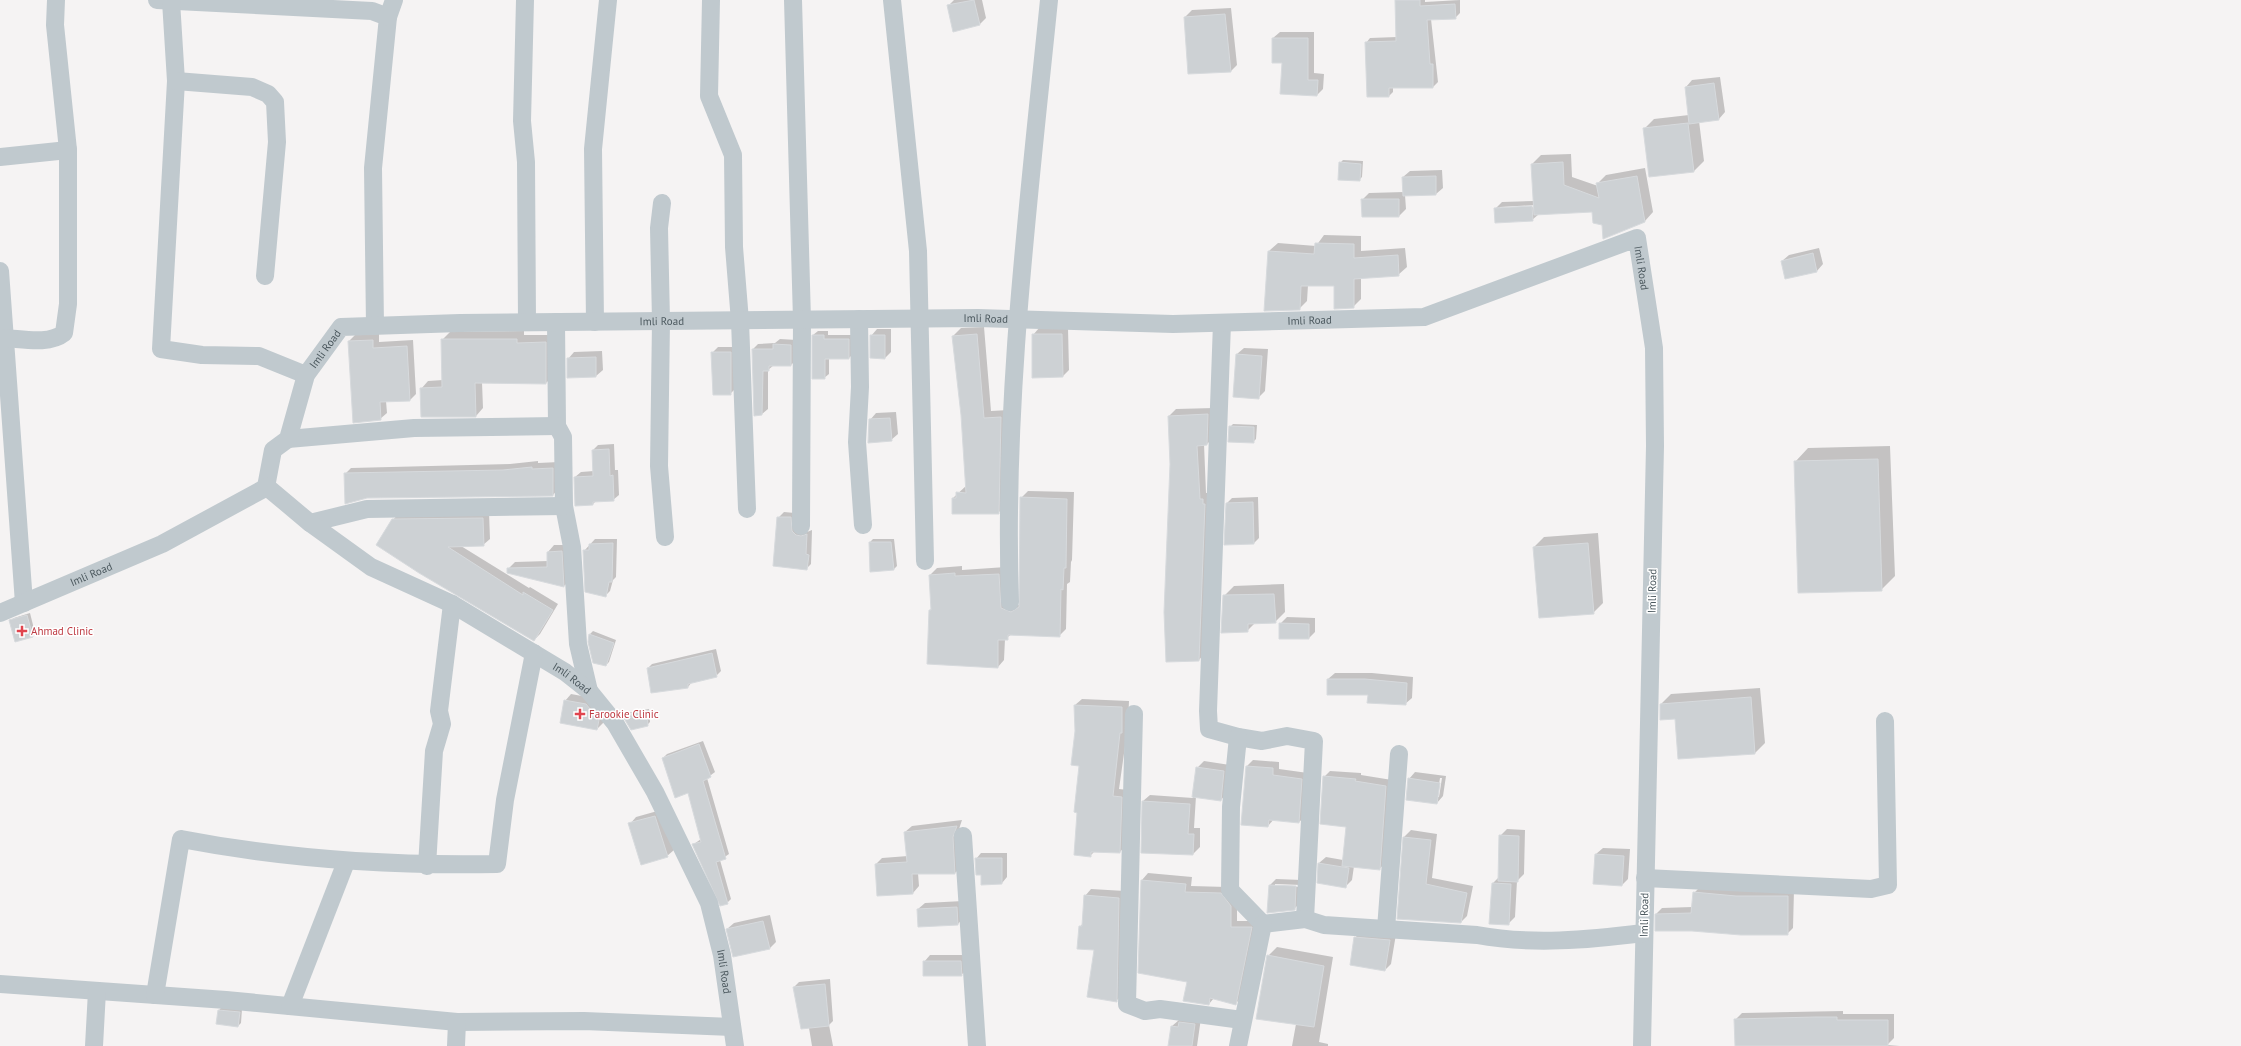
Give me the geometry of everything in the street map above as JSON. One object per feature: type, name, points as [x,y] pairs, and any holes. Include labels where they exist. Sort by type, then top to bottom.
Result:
[{"type":"street","points":[[5,338],[46,340],[58,338],[64,333],[68,304],[68,150],[54,25],[56,0]]},
{"type":"street","points":[[525,0],[522,121],[526,162],[527,322]]},
{"type":"street","points":[[594,322],[593,149],[608,0]]},
{"type":"street","points":[[711,0],[709,96],[733,156],[734,247],[740,320],[747,509]]},
{"type":"street","points":[[794,0],[802,320],[801,526]]},
{"type":"street","points":[[892,0],[918,251],[925,562]]},
{"type":"street","points":[[1010,602],[1008,540],[1018,319],[1049,0]]},
{"type":"street","points":[[306,375],[259,356],[202,355],[162,349],[176,81],[164,1],[372,11],[391,8],[372,168],[376,326]]},
{"type":"street","points":[[176,81],[252,87],[268,94],[275,102],[277,142],[266,276]]},
{"type":"street","points":[[0,157],[68,150]]},
{"type":"street","points":[[662,203],[659,228],[661,321],[659,466],[665,537]]},
{"type":"street","name":"Imli Road","points":[[288,439],[306,375],[341,327],[527,322],[920,319],[1018,319],[1173,324],[1424,317],[1637,238],[1654,348],[1655,446],[1643,933],[1642,1046]]},
{"type":"street","points":[[0,271],[24,603]]},
{"type":"street","points":[[859,320],[860,387],[857,442],[863,525]]},
{"type":"street","points":[[556,322],[558,426],[563,437],[564,506],[572,547],[578,644],[589,691]]},
{"type":"street","points":[[1222,323],[1208,711],[1209,729],[1238,737],[1262,741],[1287,736],[1314,741],[1305,919]]},
{"type":"street","points":[[266,487],[273,450],[288,439],[414,428],[558,426]]},
{"type":"street","name":"Imli Road","points":[[0,613],[162,544],[266,487],[310,523],[371,567],[452,604],[565,672],[589,691],[615,723],[655,792],[709,903],[722,955],[736,1046]]},
{"type":"street","points":[[310,523],[367,509],[564,506]]},
{"type":"street","points":[[427,866],[434,751],[442,724],[439,711],[452,604]]},
{"type":"street","points":[[155,995],[181,839],[346,862],[427,866],[497,864],[505,800],[534,653]]},
{"type":"street","points":[[1134,714],[1127,1004],[1145,1011],[1160,1009],[1242,1020]]},
{"type":"street","points":[[1645,878],[1871,889],[1888,885],[1885,721]]},
{"type":"street","points":[[1238,737],[1231,807],[1230,890],[1263,924]]},
{"type":"street","points":[[1386,929],[1399,754]]},
{"type":"street","points":[[963,836],[977,1046]]},
{"type":"street","points":[[290,1006],[346,862]]},
{"type":"street","points":[[1263,924],[1305,919],[1324,925],[1477,935],[1501,939],[1591,940],[1643,933]]},
{"type":"street","points":[[1238,1046],[1242,1020],[1263,924]]},
{"type":"street","points":[[0,984],[290,1006],[457,1022],[584,1021],[732,1027]]},
{"type":"street","points":[[94,1046],[97,991]]},
{"type":"street","points":[[456,1046],[457,1022]]},
{"type":"building","points":[[974,0],[980,25],[953,32],[947,5]]},
{"type":"building","points":[[1395,0],[1420,0],[1420,6],[1455,4],[1456,19],[1427,20],[1430,64],[1433,64],[1433,88],[1389,88],[1389,97],[1367,97],[1365,42],[1396,41]]},
{"type":"building","points":[[1225,14],[1231,72],[1188,74],[1184,17]]},
{"type":"building","points":[[1272,38],[1308,38],[1308,80],[1318,80],[1317,96],[1280,94],[1282,63],[1272,63]]},
{"type":"building","points":[[1714,83],[1719,120],[1689,124],[1685,87]]},
{"type":"building","points":[[1688,123],[1694,172],[1649,177],[1643,128]]},
{"type":"building","points":[[1339,162],[1361,164],[1360,181],[1338,180]]},
{"type":"building","points":[[1563,162],[1564,185],[1599,198],[1596,183],[1637,176],[1645,222],[1603,239],[1602,225],[1593,223],[1592,212],[1534,215],[1531,164]]},
{"type":"building","points":[[1436,176],[1436,195],[1403,196],[1402,177]]},
{"type":"building","points":[[1361,199],[1399,199],[1399,217],[1362,217]]},
{"type":"building","points":[[1532,206],[1533,221],[1495,223],[1494,208]]},
{"type":"building","points":[[1315,243],[1354,244],[1354,258],[1398,255],[1399,276],[1354,279],[1354,308],[1334,309],[1334,286],[1301,286],[1300,310],[1264,311],[1268,251],[1314,254]]},
{"type":"building","points":[[1813,253],[1817,272],[1785,279],[1781,261]]},
{"type":"building","points":[[977,334],[984,418],[1001,417],[999,514],[952,514],[952,498],[956,498],[956,492],[966,493],[961,415],[952,336]]},
{"type":"building","points":[[1032,334],[1062,334],[1063,377],[1032,378]]},
{"type":"building","points":[[812,335],[824,335],[824,339],[849,339],[849,359],[825,359],[825,379],[812,379]]},
{"type":"building","points":[[870,335],[885,335],[885,359],[870,358]]},
{"type":"building","points":[[441,339],[517,339],[517,343],[546,342],[546,384],[475,383],[476,417],[421,417],[420,388],[442,387]]},
{"type":"building","points":[[373,340],[373,348],[407,346],[410,401],[380,402],[381,420],[353,423],[348,341]]},
{"type":"building","points":[[773,344],[791,345],[791,366],[769,366],[769,371],[763,371],[762,415],[754,416],[752,349],[773,349]]},
{"type":"building","points":[[711,352],[731,352],[731,395],[713,395]]},
{"type":"building","points":[[1236,354],[1262,356],[1259,399],[1233,397]]},
{"type":"building","points":[[596,357],[596,377],[567,378],[567,358]]},
{"type":"building","points":[[1208,414],[1207,445],[1197,446],[1200,499],[1203,499],[1203,504],[1205,504],[1199,661],[1166,662],[1164,612],[1170,464],[1168,416]]},
{"type":"building","points":[[890,418],[892,441],[868,443],[869,419]]},
{"type":"building","points":[[1229,426],[1254,427],[1254,443],[1228,442]]},
{"type":"building","points":[[609,449],[610,476],[613,475],[614,501],[593,502],[593,505],[575,506],[574,477],[593,476],[592,450]]},
{"type":"building","points":[[1878,459],[1882,591],[1798,593],[1794,461]]},
{"type":"building","points":[[532,467],[532,469],[553,468],[553,496],[367,498],[345,504],[344,473],[503,470]]},
{"type":"building","points":[[1020,497],[1067,499],[1066,568],[1064,568],[1063,590],[1061,589],[1060,637],[1008,635],[1008,640],[998,640],[998,668],[927,664],[929,610],[931,610],[929,575],[955,573],[955,576],[999,574],[1001,608],[1011,612],[1019,607]]},
{"type":"building","points":[[1253,502],[1254,544],[1224,545],[1226,503]]},
{"type":"building","points":[[777,517],[791,517],[792,531],[796,535],[801,536],[807,534],[806,554],[809,555],[807,570],[773,566]]},
{"type":"building","points":[[483,518],[484,546],[448,547],[523,595],[523,592],[553,610],[534,641],[419,573],[376,545],[392,519]]},
{"type":"building","points":[[869,542],[891,542],[894,570],[870,572]]},
{"type":"building","points":[[613,543],[612,582],[609,582],[606,597],[585,592],[583,550],[589,550],[589,544]]},
{"type":"building","points":[[1588,543],[1594,614],[1539,618],[1533,547]]},
{"type":"building","points":[[562,551],[564,587],[507,573],[507,568],[547,567],[547,552]]},
{"type":"building","points":[[1274,594],[1276,623],[1248,624],[1248,632],[1221,633],[1223,595]]},
{"type":"building","points":[[27,615],[33,637],[15,642],[9,620]]},
{"type":"building","points":[[1279,623],[1309,624],[1309,639],[1279,639]]},
{"type":"building","points":[[589,634],[614,643],[606,666],[593,663],[588,642]]},
{"type":"building","points":[[712,653],[717,677],[688,684],[688,688],[651,693],[647,668]]},
{"type":"building","points":[[1327,679],[1365,679],[1407,683],[1406,705],[1367,703],[1368,695],[1327,695]]},
{"type":"building","points":[[1751,697],[1755,754],[1678,759],[1675,719],[1660,720],[1660,704]]},
{"type":"building","points":[[564,700],[586,704],[599,720],[597,730],[560,723]]},
{"type":"building","points":[[1074,705],[1122,707],[1122,733],[1120,733],[1113,796],[1122,797],[1120,853],[1091,852],[1091,857],[1074,855],[1077,813],[1074,812],[1079,766],[1071,765],[1075,731]]},
{"type":"building","points":[[647,711],[648,726],[631,730],[622,715]]},
{"type":"building","points":[[699,744],[711,777],[703,781],[726,859],[716,862],[728,904],[720,906],[692,844],[701,842],[688,793],[675,798],[662,758]]},
{"type":"building","points":[[1246,766],[1273,768],[1273,775],[1302,779],[1299,823],[1269,820],[1268,827],[1241,825]]},
{"type":"building","points":[[1196,767],[1224,771],[1221,801],[1192,797]]},
{"type":"building","points":[[1323,776],[1356,779],[1355,781],[1386,786],[1380,870],[1342,866],[1346,827],[1320,824]]},
{"type":"building","points":[[1408,778],[1440,783],[1437,804],[1406,800]]},
{"type":"building","points":[[1142,801],[1190,804],[1188,834],[1194,834],[1193,855],[1141,853]]},
{"type":"building","points":[[655,816],[668,857],[641,865],[628,823]]},
{"type":"building","points":[[957,826],[953,837],[955,874],[912,874],[913,894],[877,896],[875,864],[907,862],[904,832]]},
{"type":"building","points":[[1499,835],[1519,836],[1518,882],[1498,881]]},
{"type":"building","points":[[1403,837],[1431,840],[1426,884],[1467,893],[1461,923],[1397,919]]},
{"type":"building","points":[[1595,854],[1624,856],[1622,886],[1593,884]]},
{"type":"building","points":[[975,858],[1002,858],[1002,884],[981,885],[981,875],[976,875]]},
{"type":"building","points":[[1318,863],[1349,868],[1346,888],[1317,883]]},
{"type":"building","points":[[1141,880],[1186,884],[1185,892],[1221,893],[1231,906],[1231,927],[1252,927],[1236,1005],[1210,998],[1209,1005],[1183,1001],[1187,982],[1138,973]]},
{"type":"building","points":[[1492,883],[1511,884],[1509,925],[1489,924]]},
{"type":"building","points":[[1269,885],[1296,886],[1295,910],[1267,913]]},
{"type":"building","points":[[1693,892],[1736,896],[1788,896],[1788,935],[1741,935],[1692,931],[1655,931],[1655,914],[1691,913]]},
{"type":"building","points":[[1084,895],[1119,898],[1117,1002],[1087,997],[1094,950],[1077,949],[1079,926],[1082,926]]},
{"type":"building","points":[[957,907],[958,925],[918,927],[917,909]]},
{"type":"building","points":[[763,921],[770,949],[733,957],[726,929]]},
{"type":"building","points":[[1354,937],[1390,940],[1385,971],[1350,965]]},
{"type":"building","points":[[1267,955],[1324,966],[1314,1027],[1256,1019]]},
{"type":"building","points":[[923,961],[961,961],[962,976],[923,976]]},
{"type":"building","points":[[825,984],[829,1026],[801,1029],[793,987]]},
{"type":"building","points":[[218,1010],[240,1012],[238,1027],[216,1024]]},
{"type":"building","points":[[1837,1017],[1837,1020],[1888,1020],[1888,1046],[1735,1046],[1734,1019]]},
{"type":"building","points":[[1179,1022],[1195,1024],[1192,1046],[1168,1046],[1171,1026],[1178,1027]]},
{"type":"place","name":"Ahmad Clinic","points":[[22,631]]},
{"type":"place","name":"Farookie Clinic","points":[[580,714]]}]
